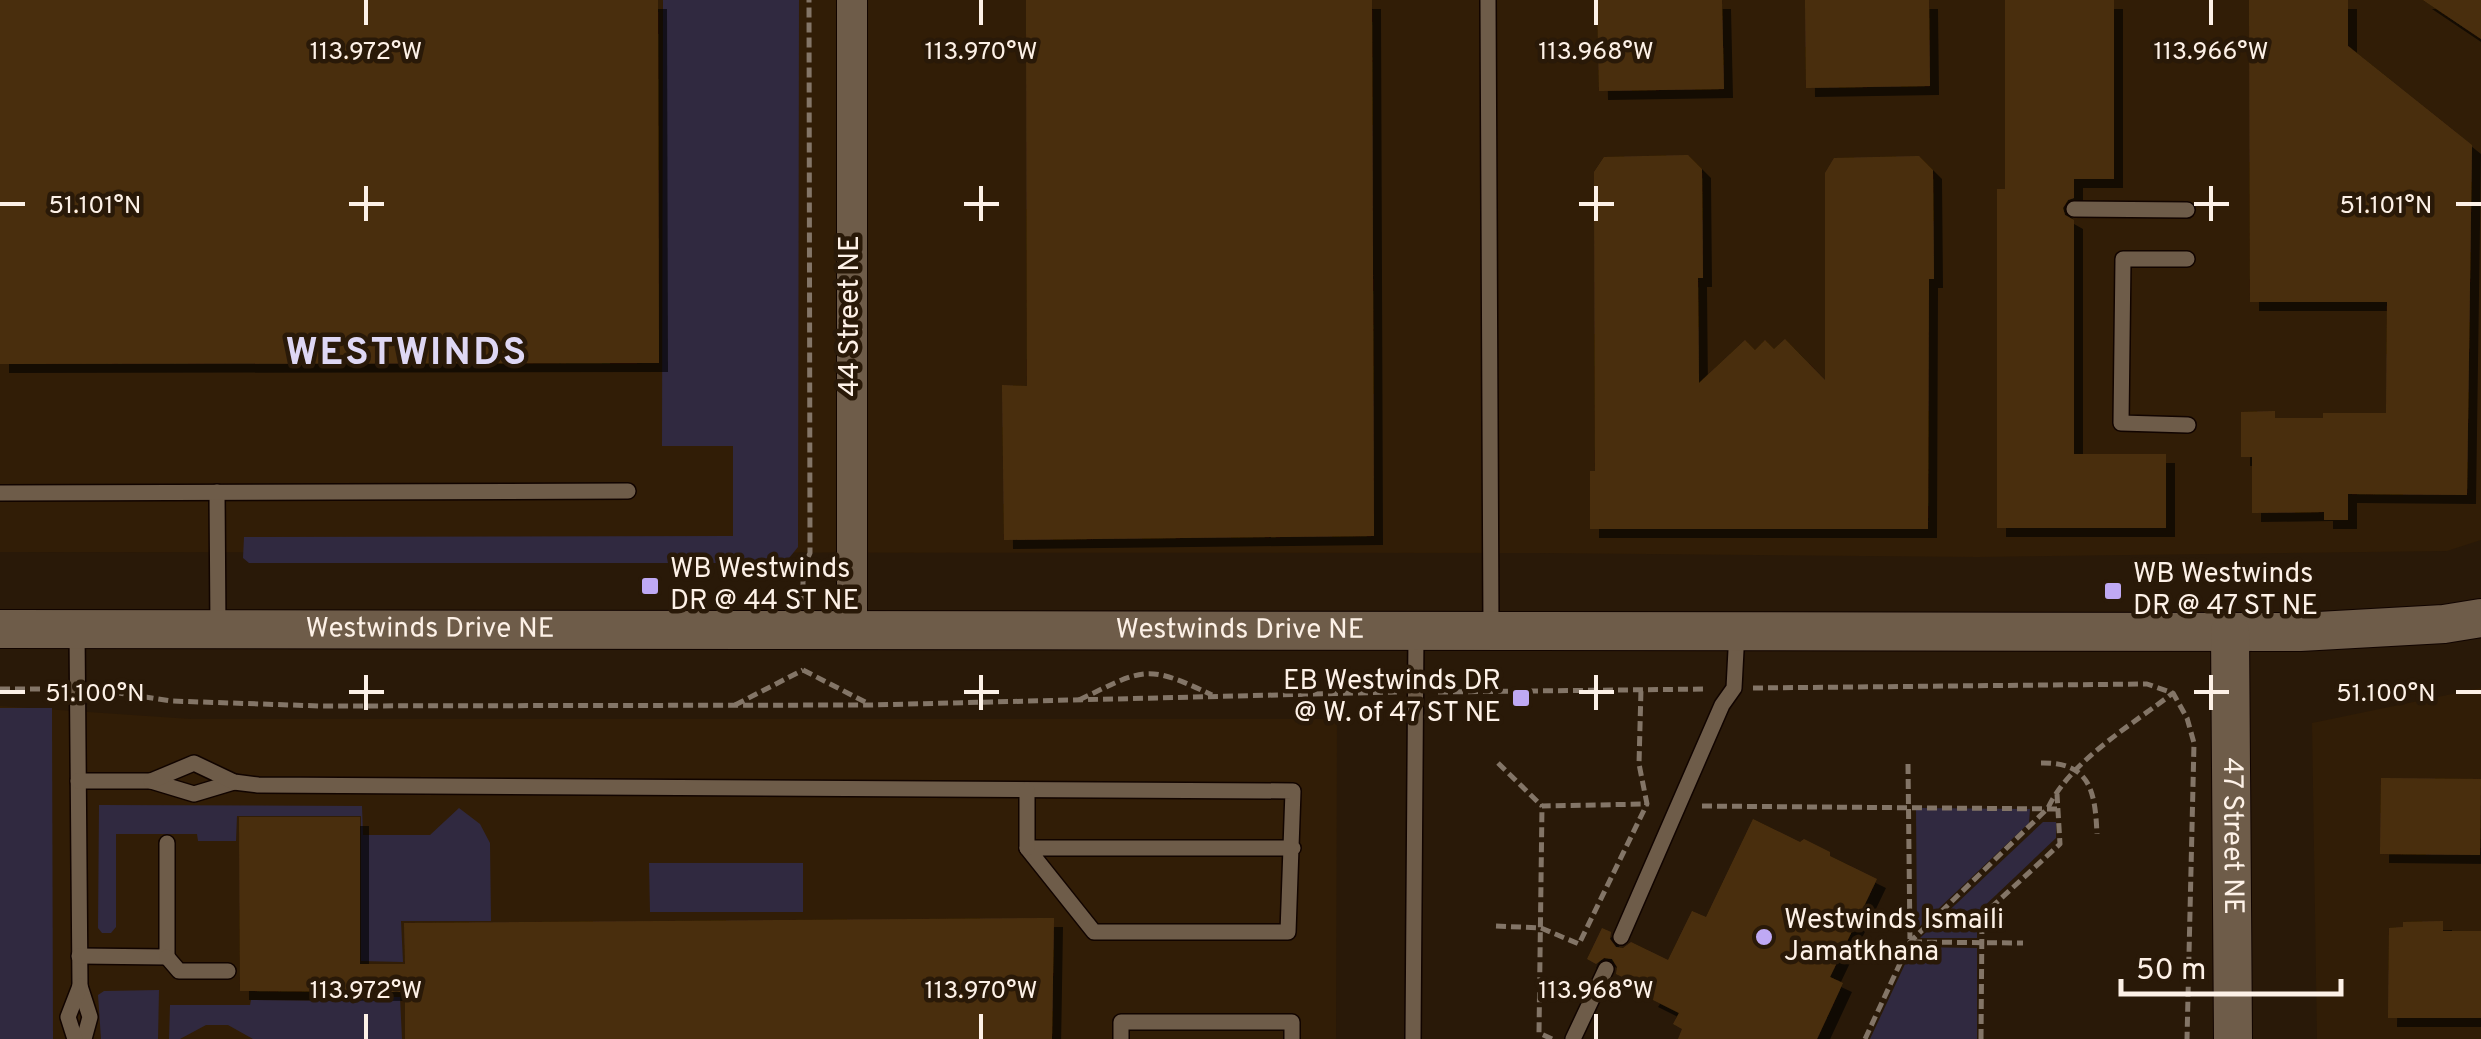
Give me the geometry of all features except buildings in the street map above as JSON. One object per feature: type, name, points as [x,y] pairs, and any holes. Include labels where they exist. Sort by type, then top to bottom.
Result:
[{"type":"street","name":"44 Street NE","points":[[852,0],[852,633]]},
{"type":"street","name":"Westwinds Drive NE","points":[[0,629],[2300,632],[2444,624],[2481,618]]},
{"type":"street","name":"47 Street NE","points":[[2230,631],[2233,1039]]},
{"type":"lane","points":[[1488,0],[1491,630]]},
{"type":"lane","points":[[2074,209],[2187,210]]},
{"type":"lane","points":[[2187,259],[2123,259],[2120,423],[2188,424]]},
{"type":"lane","points":[[0,492],[628,491]]},
{"type":"lane","points":[[217,492],[218,631]]},
{"type":"lane","points":[[77,629],[80,986],[90,1018],[84,1039]]},
{"type":"lane","points":[[1621,937],[1722,706],[1734,688],[1736,630]]},
{"type":"lane","points":[[1413,1039],[1416,631]]},
{"type":"lane","points":[[151,781],[194,763],[234,782]]},
{"type":"lane","points":[[78,780],[151,781],[194,794],[234,782],[1292,791],[1288,932],[1094,932],[1027,848],[1026,790]]},
{"type":"lane","points":[[166,843],[167,957]]},
{"type":"lane","points":[[1027,848],[1293,848]]},
{"type":"lane","points":[[80,956],[167,957],[180,970],[228,970]]},
{"type":"lane","points":[[1573,1039],[1606,969]]},
{"type":"lane","points":[[75,1039],[68,1017],[80,986]]},
{"type":"lane","points":[[1121,1039],[1121,1022],[1292,1022],[1292,1039]]},
{"type":"path","points":[[803,633],[803,569],[810,552],[809,0]]},
{"type":"path","points":[[734,706],[803,670],[870,705]]},
{"type":"path","points":[[1076,702],[1135,673],[1167,674],[1215,696]]},
{"type":"path","points":[[0,689],[77,689],[172,701],[320,706],[734,706],[1076,702],[1417,692],[2147,684],[2172,693],[2187,718],[2194,743],[2187,1039]]},
{"type":"path","points":[[1496,926],[1541,928],[1580,944],[1648,804],[1640,764],[1640,689]]},
{"type":"path","points":[[1865,1039],[1910,942],[2048,808],[2056,791],[2077,769],[2172,693]]},
{"type":"path","points":[[1498,762],[1542,806],[1539,1033],[1552,1039]]},
{"type":"path","points":[[2041,763],[2058,762],[2077,769],[2095,800],[2097,834]]},
{"type":"path","points":[[1908,764],[1910,942]]},
{"type":"path","points":[[1980,1039],[1982,916],[2060,844],[2056,791]]},
{"type":"path","points":[[1542,806],[1648,804]]},
{"type":"path","points":[[1696,816],[1701,806],[2058,809]]},
{"type":"path","points":[[1910,942],[2023,943]]},
{"type":"shaded area","points":[[0,0],[2481,0],[2481,540],[2447,551],[1977,557],[0,552]]},
{"type":"shaded area","points":[[663,0],[799,0],[798,547],[785,563],[249,563],[243,558],[244,537],[733,536],[733,446],[662,446]]},
{"type":"shaded area","points":[[2481,688],[2481,1039],[2317,1039],[2312,723]]},
{"type":"shaded area","points":[[0,706],[191,719],[1337,719],[1336,1039],[0,1039]]},
{"type":"shaded area","points":[[0,708],[52,708],[53,1039],[0,1039]]},
{"type":"shaded area","points":[[99,805],[362,806],[363,835],[430,835],[459,808],[480,824],[490,843],[491,921],[401,921],[403,962],[361,961],[361,816],[237,816],[236,841],[198,841],[197,834],[116,834],[116,927],[111,933],[102,933],[98,928]]},
{"type":"shaded area","points":[[1916,808],[2030,809],[2029,823],[1917,929]]},
{"type":"shaded area","points":[[2043,822],[2056,822],[2056,838],[1977,913],[1977,938],[1920,938]]},
{"type":"shaded area","points":[[649,863],[803,863],[803,912],[650,912]]},
{"type":"shaded area","points":[[1913,947],[1977,948],[1977,1039],[1870,1039]]},
{"type":"shaded area","points":[[159,990],[158,1039],[101,1039],[98,995],[104,991]]},
{"type":"shaded area","points":[[359,997],[400,997],[402,1039],[253,1039],[228,1025],[206,1025],[180,1039],[169,1039],[170,1005],[250,1005],[251,1000],[359,1001]]},
{"type":"place","name":"WB Westwinds DR @ 44 ST NE","points":[[650,586]]},
{"type":"place","name":"WB Westwinds DR @ 47 ST NE","points":[[2113,591]]},
{"type":"place","name":"EB Westwinds DR @ W. of 47 ST NE","points":[[1521,698]]},
{"type":"place","name":"Westwinds Ismaili Jamatkhana","points":[[1764,937]]},
{"type":"district","name":"WESTWINDS","points":[[407,354]]}]
